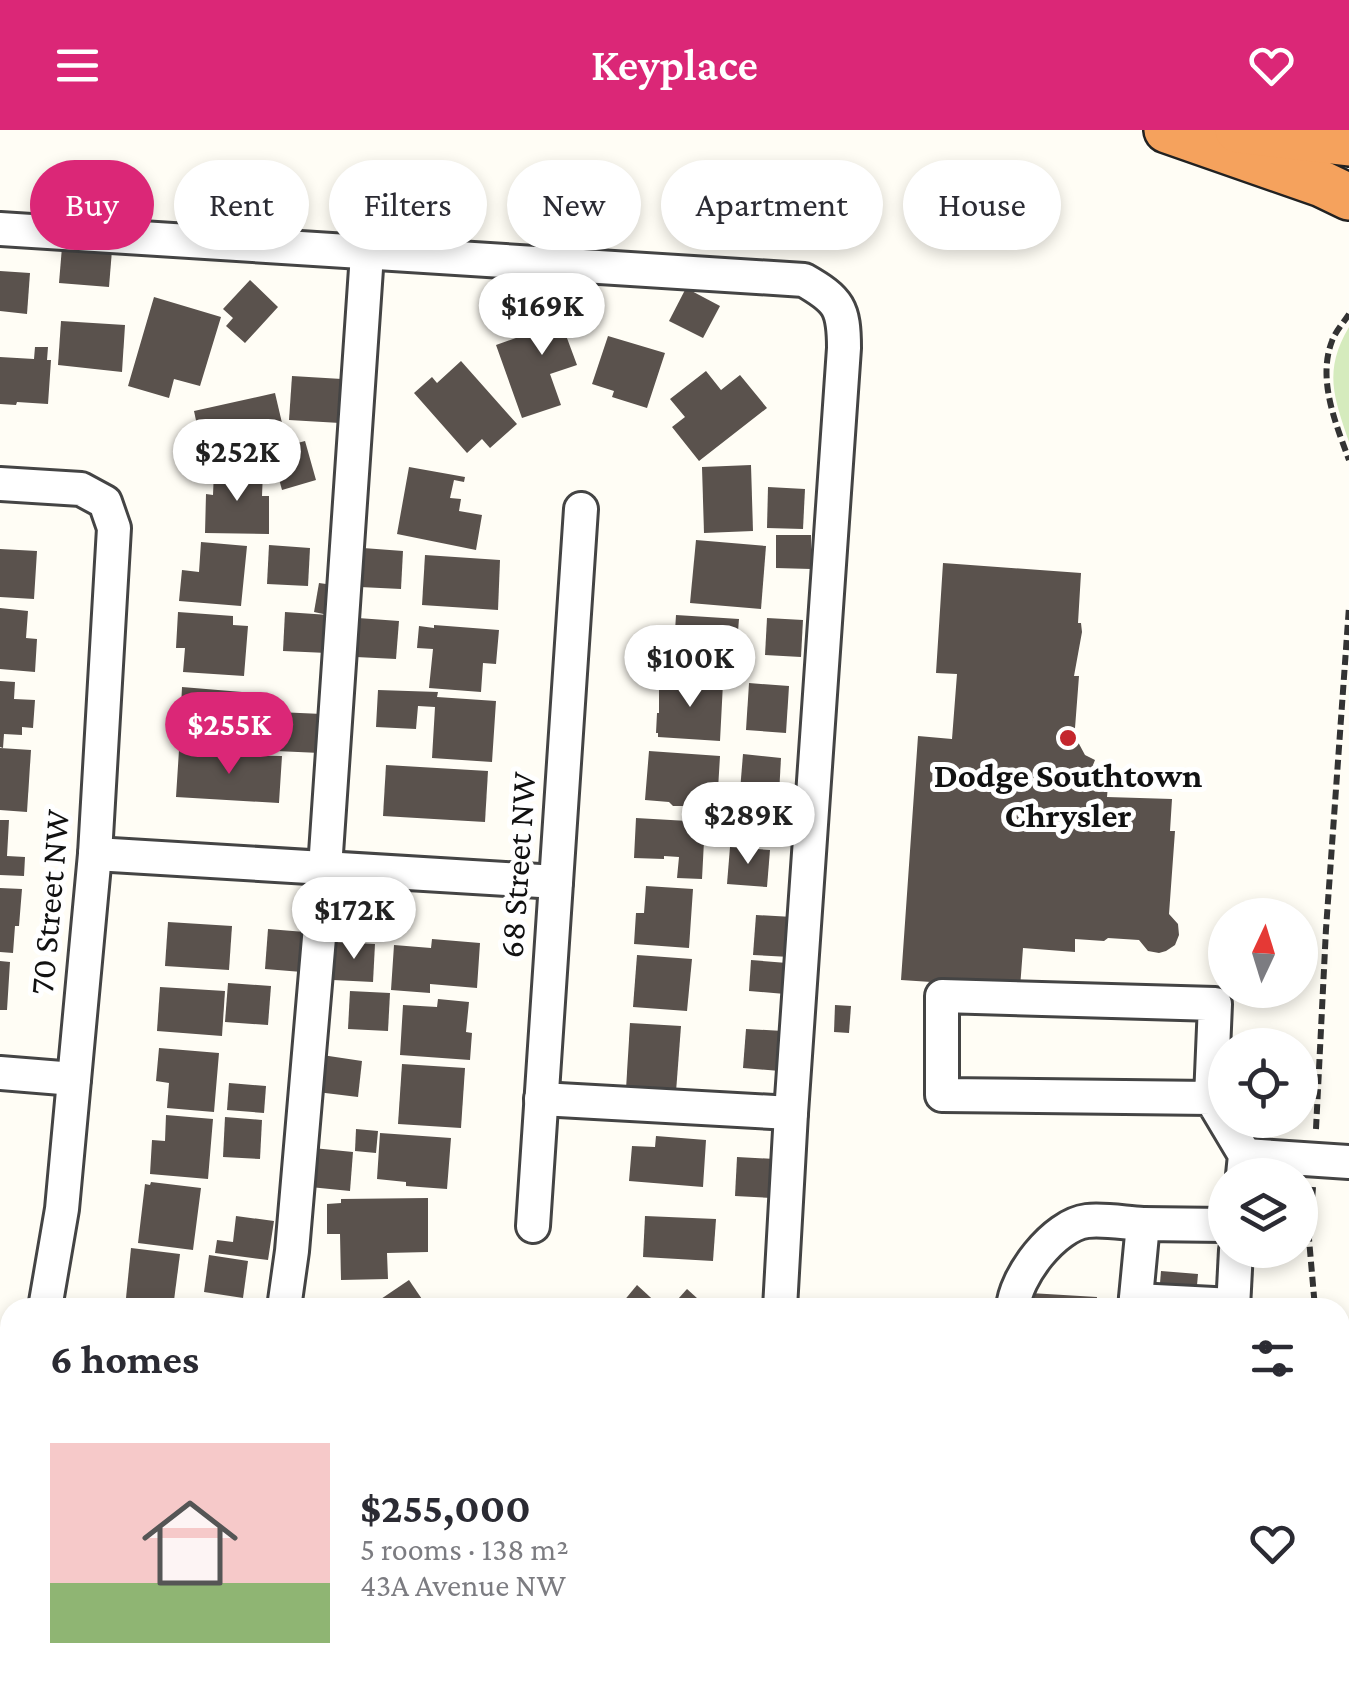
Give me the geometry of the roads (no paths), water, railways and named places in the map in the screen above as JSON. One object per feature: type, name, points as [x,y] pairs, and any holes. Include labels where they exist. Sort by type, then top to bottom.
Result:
[{"type":"highway","points":[[1167,130],[1349,197]]},
{"type":"highway","points":[[1238,130],[1349,143]]},
{"type":"street","points":[[0,230],[804,280],[830,295],[844,320],[844,348],[781,1298]]},
{"type":"street","points":[[285,1298],[325,868],[368,254]]},
{"type":"street","name":"70 Street NW","points":[[0,484],[81,489],[106,502],[114,528],[95,854],[62,1209],[47,1298]]},
{"type":"street","name":"68 Street NW","points":[[532,1226],[581,510]]},
{"type":"street","points":[[95,854],[556,882]]},
{"type":"street","points":[[942,996],[1215,1004],[1212,1098],[942,1095],[942,996]]},
{"type":"street","points":[[0,1073],[74,1079]]},
{"type":"street","points":[[541,1099],[791,1113]]},
{"type":"street","points":[[1318,1163],[1349,1162]]},
{"type":"street","points":[[1014,1298],[1033,1261],[1074,1224],[1088,1220],[1208,1226]]},
{"type":"street","points":[[1136,1298],[1142,1224]]},
{"type":"street","points":[[1233,1298],[1235,1268]]},
{"type":"place","name":"Dodge Southtown Chrysler","points":[[1068,738]]}]
